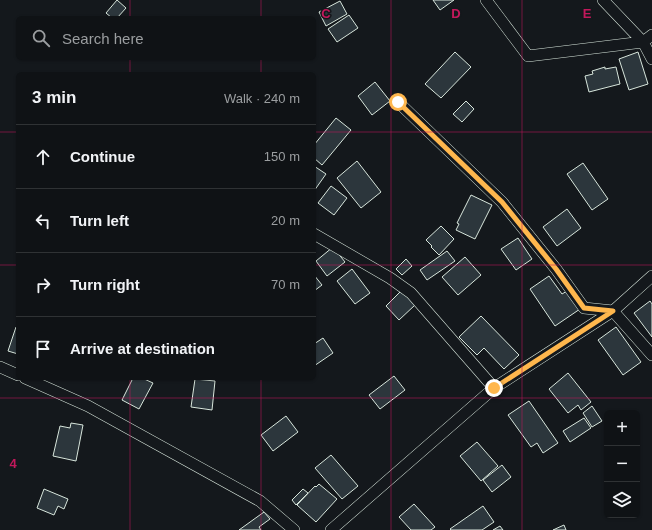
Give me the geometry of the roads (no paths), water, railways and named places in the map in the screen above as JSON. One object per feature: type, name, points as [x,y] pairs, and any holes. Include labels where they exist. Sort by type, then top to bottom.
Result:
[{"type":"street","points":[[486,0],[528,56],[643,42],[652,34]]},
{"type":"street","points":[[603,0],[643,42],[652,59]]},
{"type":"street","points":[[398,102],[502,202],[556,269],[584,308],[613,311],[652,355]]},
{"type":"street","points":[[316,235],[390,278],[410,293],[494,388]]},
{"type":"street","points":[[331,530],[494,388],[613,311],[652,276]]},
{"type":"street","points":[[0,367],[16,374]]},
{"type":"street","points":[[30,380],[88,406],[260,501],[294,530]]}]
